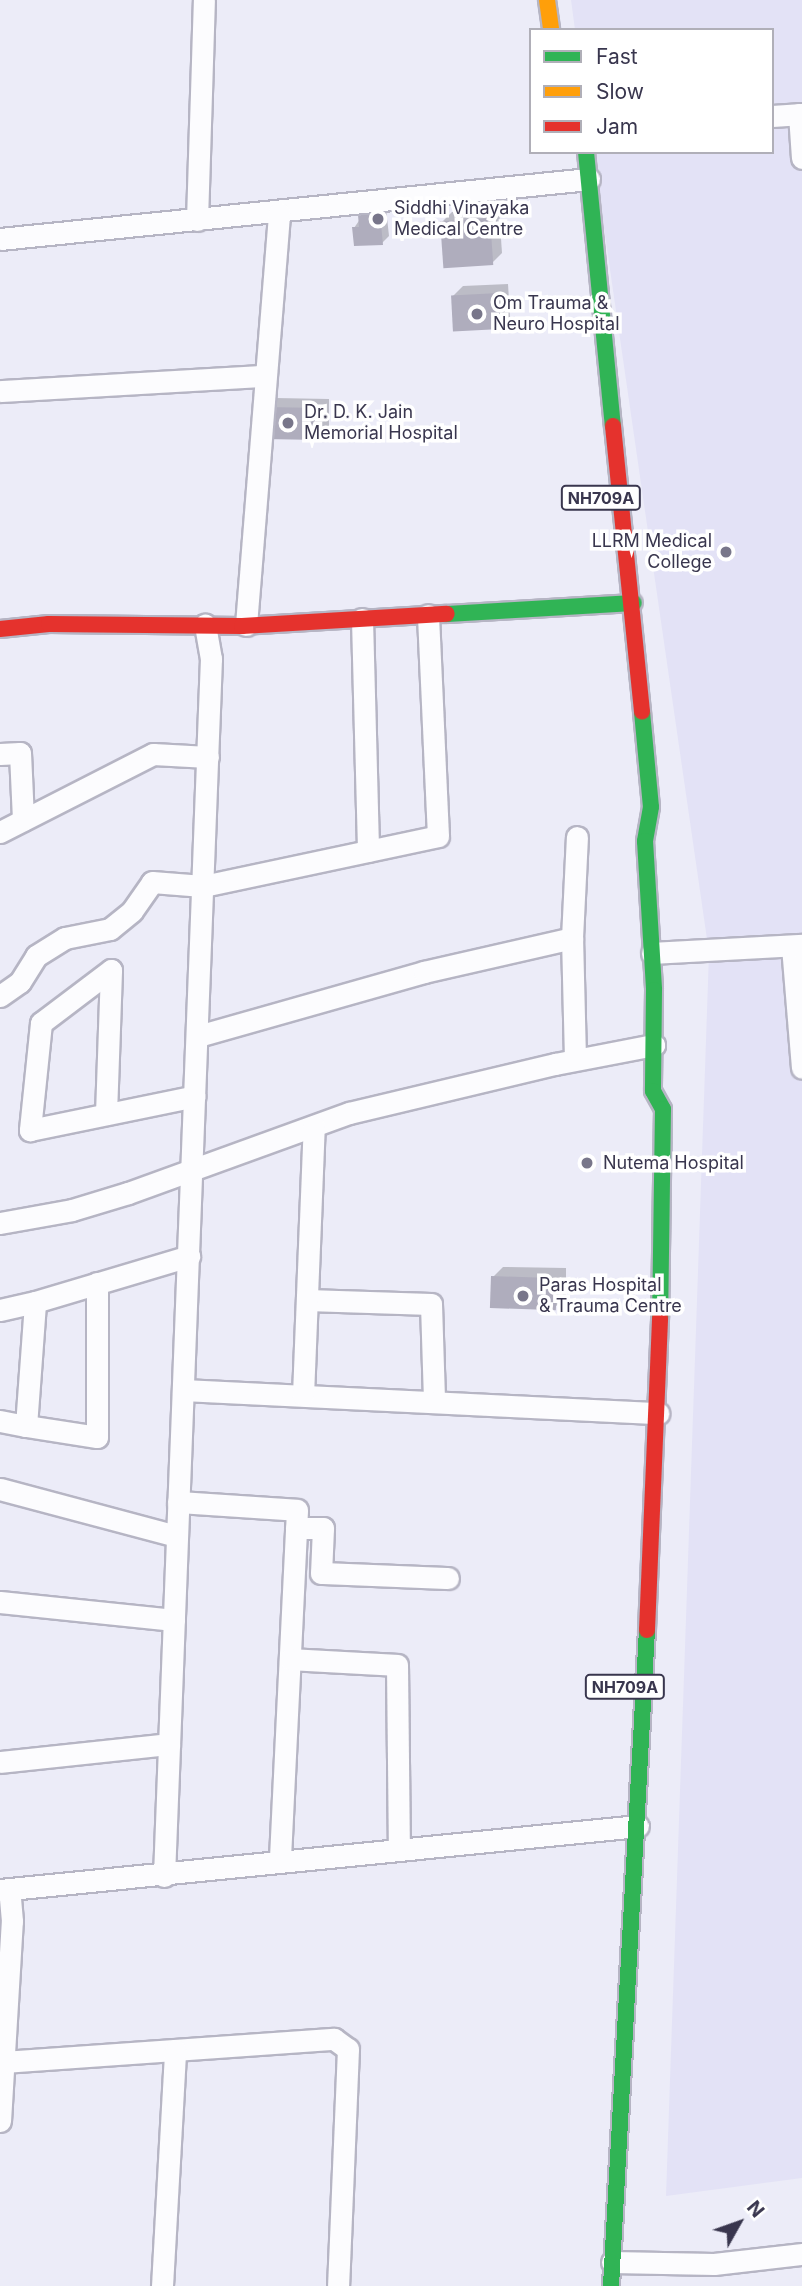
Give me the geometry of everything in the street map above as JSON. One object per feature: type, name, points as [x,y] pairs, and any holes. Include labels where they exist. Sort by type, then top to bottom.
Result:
[{"type":"main road","points":[[547,0],[551,28]]},
{"type":"main road","name":"NH709A","points":[[585,154],[573,179],[634,603],[651,807],[645,841],[652,953],[653,1091],[663,1109],[642,1412],[623,1828],[611,2286]]},
{"type":"main road","points":[[0,629],[49,624],[246,625],[634,603]]},
{"type":"main road","name":"NH709A","points":[[629,815],[645,841]]},
{"type":"main road","points":[[642,1107],[653,1091]]},
{"type":"street","points":[[197,220],[204,0]]},
{"type":"street","points":[[774,116],[800,114],[802,158]]},
{"type":"street","points":[[0,239],[279,213],[573,179]]},
{"type":"street","points":[[246,625],[279,213]]},
{"type":"street","points":[[0,391],[264,376]]},
{"type":"street","points":[[0,996],[20,982],[36,957],[65,938],[110,929],[132,911],[152,882],[203,886],[438,836],[428,615]]},
{"type":"street","points":[[362,618],[368,851]]},
{"type":"street","points":[[164,1876],[208,757],[211,659],[205,625]]},
{"type":"street","points":[[0,754],[20,753],[23,820]]},
{"type":"street","points":[[0,832],[153,754],[208,757]]},
{"type":"street","points":[[575,1059],[572,939],[577,837]]},
{"type":"street","points":[[198,1036],[424,972],[572,939]]},
{"type":"street","points":[[652,953],[797,946],[802,1068]]},
{"type":"street","points":[[106,1114],[111,970],[41,1023],[30,1130],[195,1096]]},
{"type":"street","points":[[0,1223],[72,1210],[349,1113],[575,1059],[654,1045]]},
{"type":"street","points":[[303,1395],[314,1126]]},
{"type":"street","points":[[0,1310],[189,1256]]},
{"type":"street","points":[[0,1421],[97,1437],[97,1283]]},
{"type":"street","points":[[307,1300],[431,1304],[433,1400]]},
{"type":"street","points":[[26,1426],[35,1302]]},
{"type":"street","points":[[183,1390],[642,1412]]},
{"type":"street","points":[[0,1489],[177,1536]]},
{"type":"street","points":[[178,1502],[297,1510],[279,1862]]},
{"type":"street","points":[[296,1528],[323,1528],[321,1573],[448,1578]]},
{"type":"street","points":[[0,1602],[174,1620]]},
{"type":"street","points":[[290,1659],[397,1665],[399,1848]]},
{"type":"street","points":[[0,1762],[169,1744]]},
{"type":"street","points":[[0,2121],[12,1921],[4,1890],[164,1876],[399,1848],[623,1828]]},
{"type":"street","points":[[4,2062],[334,2039],[348,2049],[338,2286]]},
{"type":"street","points":[[162,2286],[175,2050]]},
{"type":"street","points":[[612,2262],[714,2264],[802,2254]]},
{"type":"shaded area","points":[[571,0],[802,0],[802,2178],[666,2196],[709,953],[593,154],[774,154],[774,28],[575,28]]},
{"type":"building","points":[[380,213],[383,245],[354,246],[352,227],[359,227],[358,215]]},
{"type":"building","points":[[490,218],[493,265],[443,268],[440,221]]},
{"type":"building","points":[[499,293],[501,329],[453,331],[451,296]]},
{"type":"building","points":[[265,407],[320,408],[319,440],[264,439]]},
{"type":"building","points":[[491,1276],[557,1278],[556,1310],[490,1308]]},
{"type":"traffic: fast","points":[[586,154],[613,426]]},
{"type":"traffic: fast","points":[[447,614],[634,603]]},
{"type":"traffic: fast","points":[[642,712],[651,807],[645,841],[654,990],[653,1091],[663,1109],[660,1318]]},
{"type":"traffic: fast","points":[[611,2286],[647,1630]]},
{"type":"traffic: slow","points":[[547,0],[551,28]]},
{"type":"traffic: jam","points":[[613,426],[642,712]]},
{"type":"traffic: jam","points":[[0,629],[49,624],[242,626],[447,614]]},
{"type":"traffic: jam","points":[[647,1630],[660,1318]]},
{"type":"place","name":"Siddhi Vinayaka Medical Centre","points":[[378,219]]},
{"type":"place","name":"Om Trauma & Neuro Hospital","points":[[477,314]]},
{"type":"place","name":"Dr. D. K. Jain Memorial Hospital","points":[[288,423]]},
{"type":"place","name":"LLRM Medical College","points":[[726,552]]},
{"type":"place","name":"Nutema Hospital","points":[[587,1163]]},
{"type":"place","name":"Paras Hospital & Trauma Centre","points":[[523,1296]]}]
